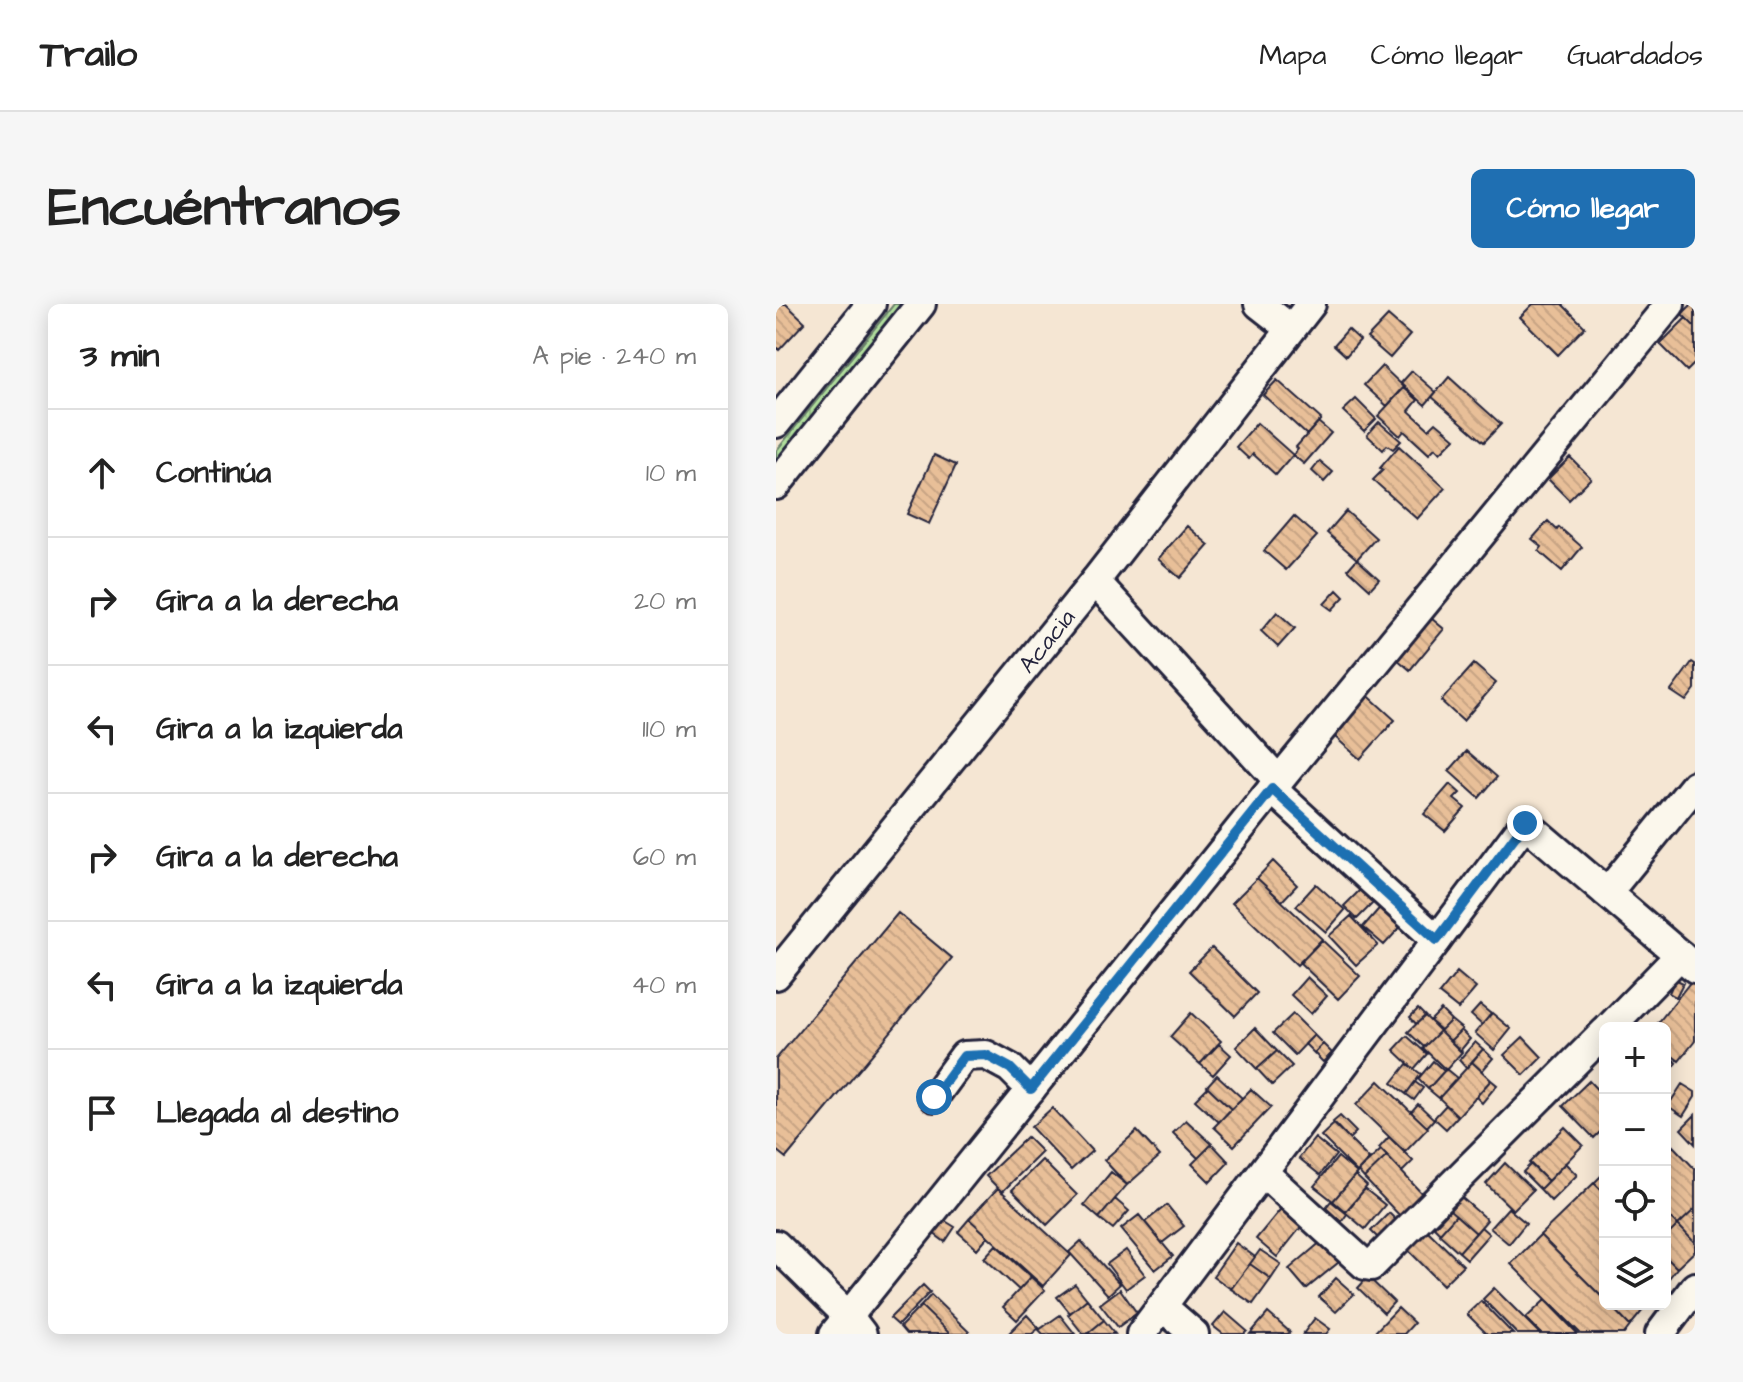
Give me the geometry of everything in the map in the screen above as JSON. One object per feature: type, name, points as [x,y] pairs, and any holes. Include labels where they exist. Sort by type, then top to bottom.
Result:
[{"type":"street","points":[[776,423],[871,304]]},
{"type":"street","points":[[776,485],[921,304]]},
{"type":"street","points":[[1259,304],[1291,329]]},
{"type":"street","name":"Acacia","points":[[776,975],[1095,581],[1311,304]]},
{"type":"street","points":[[776,1245],[848,1328],[1031,1089],[1670,304]]},
{"type":"street","points":[[1095,581],[1276,785],[1437,940]]},
{"type":"street","points":[[1607,893],[1695,785]]},
{"type":"street","points":[[1141,1334],[1525,823],[1688,962],[1617,1022]]},
{"type":"street","points":[[1264,1173],[1365,1265],[1371,1266],[1599,1038]]},
{"type":"street","points":[[934,1097],[964,1056],[986,1055],[1010,1068],[1031,1089]]},
{"type":"street","points":[[1660,1334],[1695,1287]]},
{"type":"street","points":[[1163,1307],[1194,1334]]},
{"type":"green space","points":[[894,304],[905,304],[776,465],[776,451]]},
{"type":"building","points":[[776,304],[786,304],[805,322],[779,350],[776,347]]},
{"type":"building","points":[[1533,304],[1562,304],[1585,327],[1558,355],[1520,317]]},
{"type":"building","points":[[1695,304],[1695,327],[1682,314]]},
{"type":"building","points":[[1388,316],[1410,335],[1390,358],[1367,338]]},
{"type":"building","points":[[1686,318],[1695,327],[1695,363],[1687,371],[1660,344]]},
{"type":"building","points":[[1348,329],[1360,340],[1346,356],[1334,345]]},
{"type":"building","points":[[1382,366],[1404,387],[1387,406],[1364,385]]},
{"type":"building","points":[[1412,371],[1436,392],[1425,405],[1401,383]]},
{"type":"building","points":[[1449,377],[1501,424],[1484,442],[1432,397]]},
{"type":"building","points":[[1277,380],[1321,419],[1307,435],[1263,395]]},
{"type":"building","points":[[1404,388],[1418,400],[1409,411],[1429,429],[1436,422],[1455,438],[1440,453],[1435,448],[1429,454],[1404,431],[1400,436],[1378,416]]},
{"type":"building","points":[[1356,399],[1376,419],[1364,431],[1343,411]]},
{"type":"building","points":[[1318,422],[1331,433],[1304,464],[1293,455],[1298,449],[1296,447]]},
{"type":"building","points":[[1379,422],[1401,441],[1393,449],[1387,445],[1383,450],[1367,435]]},
{"type":"building","points":[[1257,423],[1293,455],[1276,475],[1253,454],[1249,459],[1236,447]]},
{"type":"building","points":[[1399,446],[1445,488],[1417,519],[1373,480]]},
{"type":"building","points":[[934,455],[956,465],[929,524],[907,514]]},
{"type":"building","points":[[1570,457],[1591,478],[1569,500],[1548,479]]},
{"type":"building","points":[[1320,461],[1333,472],[1324,482],[1312,471]]},
{"type":"building","points":[[1346,511],[1376,538],[1357,559],[1327,533]]},
{"type":"building","points":[[1294,516],[1317,536],[1286,570],[1264,551]]},
{"type":"building","points":[[1548,521],[1582,547],[1562,571],[1539,551],[1542,547],[1532,539]]},
{"type":"building","points":[[1187,526],[1209,545],[1180,578],[1158,559]]},
{"type":"building","points":[[1357,559],[1379,579],[1370,589],[1348,569]]},
{"type":"building","points":[[1337,590],[1344,597],[1332,610],[1324,604]]},
{"type":"building","points":[[1277,612],[1295,628],[1278,647],[1261,631]]},
{"type":"building","points":[[1425,613],[1444,629],[1410,670],[1390,653]]},
{"type":"building","points":[[1692,662],[1695,664],[1695,689],[1686,701],[1671,691]]},
{"type":"building","points":[[1474,664],[1496,683],[1463,721],[1441,701]]},
{"type":"building","points":[[1362,690],[1395,720],[1360,759],[1326,729]]},
{"type":"building","points":[[1467,751],[1497,777],[1479,798],[1449,771]]},
{"type":"building","points":[[1450,784],[1460,793],[1454,799],[1465,808],[1445,831],[1424,814]]},
{"type":"building","points":[[1273,861],[1297,885],[1282,901],[1257,878]]},
{"type":"building","points":[[1257,878],[1322,939],[1297,965],[1232,903]]},
{"type":"building","points":[[1316,884],[1345,910],[1326,932],[1296,906]]},
{"type":"building","points":[[1364,886],[1377,899],[1357,919],[1344,906]]},
{"type":"building","points":[[1384,903],[1405,922],[1384,945],[1363,927]]},
{"type":"building","points":[[898,913],[952,958],[786,1158],[776,1150],[776,1059]]},
{"type":"building","points":[[1351,916],[1378,945],[1356,965],[1329,936]]},
{"type":"building","points":[[1322,940],[1360,976],[1338,999],[1300,963]]},
{"type":"building","points":[[1212,948],[1257,993],[1235,1016],[1189,971]]},
{"type":"building","points":[[1457,972],[1476,988],[1458,1009],[1439,994]]},
{"type":"building","points":[[1307,977],[1327,996],[1311,1014],[1291,995]]},
{"type":"building","points":[[1675,979],[1683,983],[1676,997],[1669,993]]},
{"type":"building","points":[[1692,980],[1695,983],[1695,1041],[1679,1061],[1671,1055],[1671,1022],[1659,1022]]},
{"type":"building","points":[[1480,1005],[1491,1014],[1482,1025],[1471,1015]]},
{"type":"building","points":[[1418,1009],[1425,1016],[1416,1024],[1410,1017]]},
{"type":"building","points":[[1441,1010],[1451,1020],[1441,1030],[1430,1021]]},
{"type":"building","points":[[1191,1013],[1221,1041],[1200,1064],[1170,1037]]},
{"type":"building","points":[[1492,1013],[1511,1029],[1494,1050],[1475,1033]]},
{"type":"building","points":[[1293,1014],[1314,1035],[1295,1055],[1273,1033]]},
{"type":"building","points":[[1425,1016],[1440,1031],[1424,1047],[1408,1032]]},
{"type":"building","points":[[1451,1020],[1462,1029],[1450,1041],[1440,1031]]},
{"type":"building","points":[[1255,1028],[1277,1051],[1257,1069],[1236,1047]]},
{"type":"building","points":[[1461,1030],[1470,1039],[1460,1051],[1450,1041]]},
{"type":"building","points":[[1440,1031],[1462,1052],[1446,1070],[1423,1048]]},
{"type":"building","points":[[1314,1035],[1323,1044],[1314,1053],[1305,1044]]},
{"type":"building","points":[[1407,1036],[1427,1054],[1414,1069],[1394,1050]]},
{"type":"building","points":[[1523,1037],[1542,1057],[1524,1075],[1504,1055]]},
{"type":"building","points":[[1475,1042],[1483,1049],[1466,1068],[1459,1060]]},
{"type":"building","points":[[1219,1044],[1231,1055],[1213,1075],[1200,1064]]},
{"type":"building","points":[[1323,1044],[1332,1053],[1323,1062],[1314,1053]]},
{"type":"building","points":[[1483,1049],[1493,1058],[1482,1071],[1472,1062]]},
{"type":"building","points":[[1277,1051],[1292,1066],[1272,1085],[1257,1069]]},
{"type":"building","points":[[1433,1061],[1444,1071],[1428,1089],[1418,1079]]},
{"type":"building","points":[[1472,1062],[1491,1080],[1458,1116],[1439,1098]]},
{"type":"building","points":[[1407,1064],[1421,1074],[1406,1094],[1392,1083]]},
{"type":"building","points":[[1446,1069],[1457,1078],[1439,1098],[1428,1089]]},
{"type":"building","points":[[1217,1075],[1242,1098],[1231,1109],[1207,1086]]},
{"type":"building","points":[[1491,1080],[1497,1085],[1482,1103],[1476,1097]]},
{"type":"building","points":[[1379,1081],[1428,1128],[1405,1152],[1356,1105]]},
{"type":"building","points":[[1589,1081],[1599,1092],[1599,1133],[1594,1138],[1563,1106]]},
{"type":"building","points":[[1415,1082],[1423,1088],[1414,1100],[1406,1094]]},
{"type":"building","points":[[1682,1084],[1695,1092],[1683,1116],[1671,1108],[1671,1101]]},
{"type":"building","points":[[1208,1087],[1231,1109],[1219,1122],[1195,1100]]},
{"type":"building","points":[[1251,1089],[1271,1107],[1234,1146],[1214,1127]]},
{"type":"building","points":[[1418,1104],[1434,1119],[1427,1127],[1411,1112]]},
{"type":"building","points":[[1446,1105],[1458,1116],[1446,1129],[1434,1118]]},
{"type":"building","points":[[1052,1108],[1092,1151],[1071,1170],[1031,1127]]},
{"type":"building","points":[[1695,1115],[1695,1144],[1681,1129]]},
{"type":"building","points":[[1340,1116],[1356,1132],[1349,1139],[1333,1122]]},
{"type":"building","points":[[1186,1120],[1212,1144],[1198,1158],[1173,1133]]},
{"type":"building","points":[[1334,1124],[1369,1159],[1357,1172],[1321,1136]]},
{"type":"building","points":[[1565,1127],[1583,1145],[1548,1181],[1529,1163]]},
{"type":"building","points":[[1137,1131],[1160,1156],[1127,1185],[1104,1160]]},
{"type":"building","points":[[1027,1137],[1042,1152],[1002,1192],[986,1176]]},
{"type":"building","points":[[1389,1137],[1413,1161],[1402,1172],[1379,1148]]},
{"type":"building","points":[[1315,1138],[1336,1155],[1320,1175],[1299,1158]]},
{"type":"building","points":[[1212,1144],[1229,1162],[1210,1182],[1192,1164]]},
{"type":"building","points":[[1673,1146],[1695,1169],[1695,1209],[1678,1225],[1671,1219]]},
{"type":"building","points":[[1381,1150],[1387,1156],[1364,1178],[1358,1171]]},
{"type":"building","points":[[1387,1156],[1425,1197],[1402,1218],[1364,1178]]},
{"type":"building","points":[[1338,1157],[1357,1173],[1333,1201],[1314,1186]]},
{"type":"building","points":[[1042,1160],[1077,1195],[1047,1225],[1012,1190]]},
{"type":"building","points":[[1505,1163],[1533,1190],[1513,1210],[1486,1184]]},
{"type":"building","points":[[1565,1163],[1577,1175],[1551,1201],[1540,1189]]},
{"type":"building","points":[[1531,1164],[1548,1181],[1540,1189],[1523,1172]]},
{"type":"building","points":[[1111,1172],[1127,1185],[1099,1218],[1084,1205]]},
{"type":"building","points":[[1355,1175],[1367,1186],[1346,1212],[1333,1201]]},
{"type":"building","points":[[1594,1183],[1599,1188],[1599,1294],[1540,1235]]},
{"type":"building","points":[[998,1188],[1071,1255],[1043,1286],[969,1219]]},
{"type":"building","points":[[1365,1189],[1385,1205],[1365,1229],[1345,1212]]},
{"type":"building","points":[[1461,1197],[1487,1220],[1476,1233],[1450,1210]]},
{"type":"building","points":[[1115,1199],[1129,1211],[1113,1229],[1099,1218]]},
{"type":"building","points":[[1331,1201],[1347,1214],[1340,1224],[1323,1211]]},
{"type":"building","points":[[1167,1205],[1184,1226],[1162,1243],[1145,1222]]},
{"type":"building","points":[[1284,1205],[1305,1222],[1277,1257],[1256,1239]]},
{"type":"building","points":[[1508,1208],[1526,1223],[1509,1244],[1490,1228]]},
{"type":"building","points":[[1695,1209],[1695,1241],[1694,1242],[1678,1225]]},
{"type":"building","points":[[1450,1210],[1456,1215],[1440,1233],[1434,1227]]},
{"type":"building","points":[[1389,1213],[1399,1223],[1381,1241],[1371,1231]]},
{"type":"building","points":[[1139,1215],[1173,1256],[1155,1270],[1121,1229]]},
{"type":"building","points":[[1456,1215],[1476,1233],[1459,1252],[1439,1234]]},
{"type":"building","points":[[942,1219],[955,1227],[945,1242],[933,1233]]},
{"type":"building","points":[[969,1219],[988,1236],[977,1249],[958,1232]]},
{"type":"building","points":[[1671,1219],[1678,1225],[1671,1232]]},
{"type":"building","points":[[1678,1225],[1695,1243],[1695,1251],[1677,1268],[1671,1262],[1671,1232]]},
{"type":"building","points":[[1481,1227],[1489,1234],[1467,1259],[1459,1252]]},
{"type":"building","points":[[1427,1230],[1463,1265],[1443,1285],[1407,1249]]},
{"type":"building","points":[[1540,1235],[1599,1294],[1599,1310],[1615,1310],[1630,1326],[1624,1334],[1581,1334],[1511,1264]]},
{"type":"building","points":[[1081,1241],[1120,1284],[1108,1295],[1069,1252]]},
{"type":"building","points":[[1322,1241],[1339,1262],[1306,1289],[1289,1269]]},
{"type":"building","points":[[1236,1243],[1255,1257],[1231,1289],[1213,1276]]},
{"type":"building","points":[[996,1245],[1031,1277],[1019,1290],[984,1258]]},
{"type":"building","points":[[1126,1250],[1145,1275],[1126,1289],[1107,1264]]},
{"type":"building","points":[[1260,1250],[1281,1264],[1271,1279],[1250,1264]]},
{"type":"building","points":[[1671,1262],[1677,1268],[1671,1276]]},
{"type":"building","points":[[1250,1264],[1271,1279],[1253,1304],[1231,1289]]},
{"type":"building","points":[[1031,1277],[1045,1290],[1017,1320],[1003,1307]]},
{"type":"building","points":[[1368,1277],[1394,1302],[1384,1313],[1358,1288]]},
{"type":"building","points":[[1336,1278],[1354,1294],[1336,1312],[1319,1297]]},
{"type":"building","points":[[1075,1284],[1087,1299],[1070,1313],[1057,1297]]},
{"type":"building","points":[[923,1285],[930,1292],[898,1325],[890,1318]]},
{"type":"building","points":[[1494,1288],[1540,1334],[1517,1334],[1483,1299]]},
{"type":"building","points":[[1120,1289],[1137,1313],[1118,1327],[1100,1304]]},
{"type":"building","points":[[931,1295],[969,1332],[967,1334],[950,1334],[921,1306]]},
{"type":"building","points":[[1087,1299],[1104,1320],[1083,1334],[1068,1315]]},
{"type":"building","points":[[1545,1300],[1578,1334],[1542,1334],[1526,1318]]},
{"type":"building","points":[[1481,1301],[1513,1334],[1487,1334],[1467,1314]]},
{"type":"building","points":[[921,1306],[950,1334],[906,1334],[900,1327]]},
{"type":"building","points":[[1398,1308],[1414,1323],[1404,1334],[1373,1334]]},
{"type":"building","points":[[1615,1310],[1643,1310],[1630,1326]]},
{"type":"building","points":[[1225,1312],[1247,1331],[1244,1334],[1223,1334],[1213,1326]]},
{"type":"building","points":[[1268,1313],[1290,1332],[1250,1334]]},
{"type":"building","points":[[1027,1315],[1039,1328],[1032,1334],[1008,1334]]},
{"type":"building","points":[[1060,1315],[1075,1334],[1043,1334],[1039,1330]]},
{"type":"building","points":[[1315,1318],[1330,1329],[1326,1334],[1303,1334]]},
{"type":"building","points":[[1104,1320],[1115,1334],[1087,1334]]},
{"type":"route","points":[[934,1097],[964,1056],[986,1055],[1010,1068],[1031,1089],[1272,789],[1437,940],[1525,823]]}]
